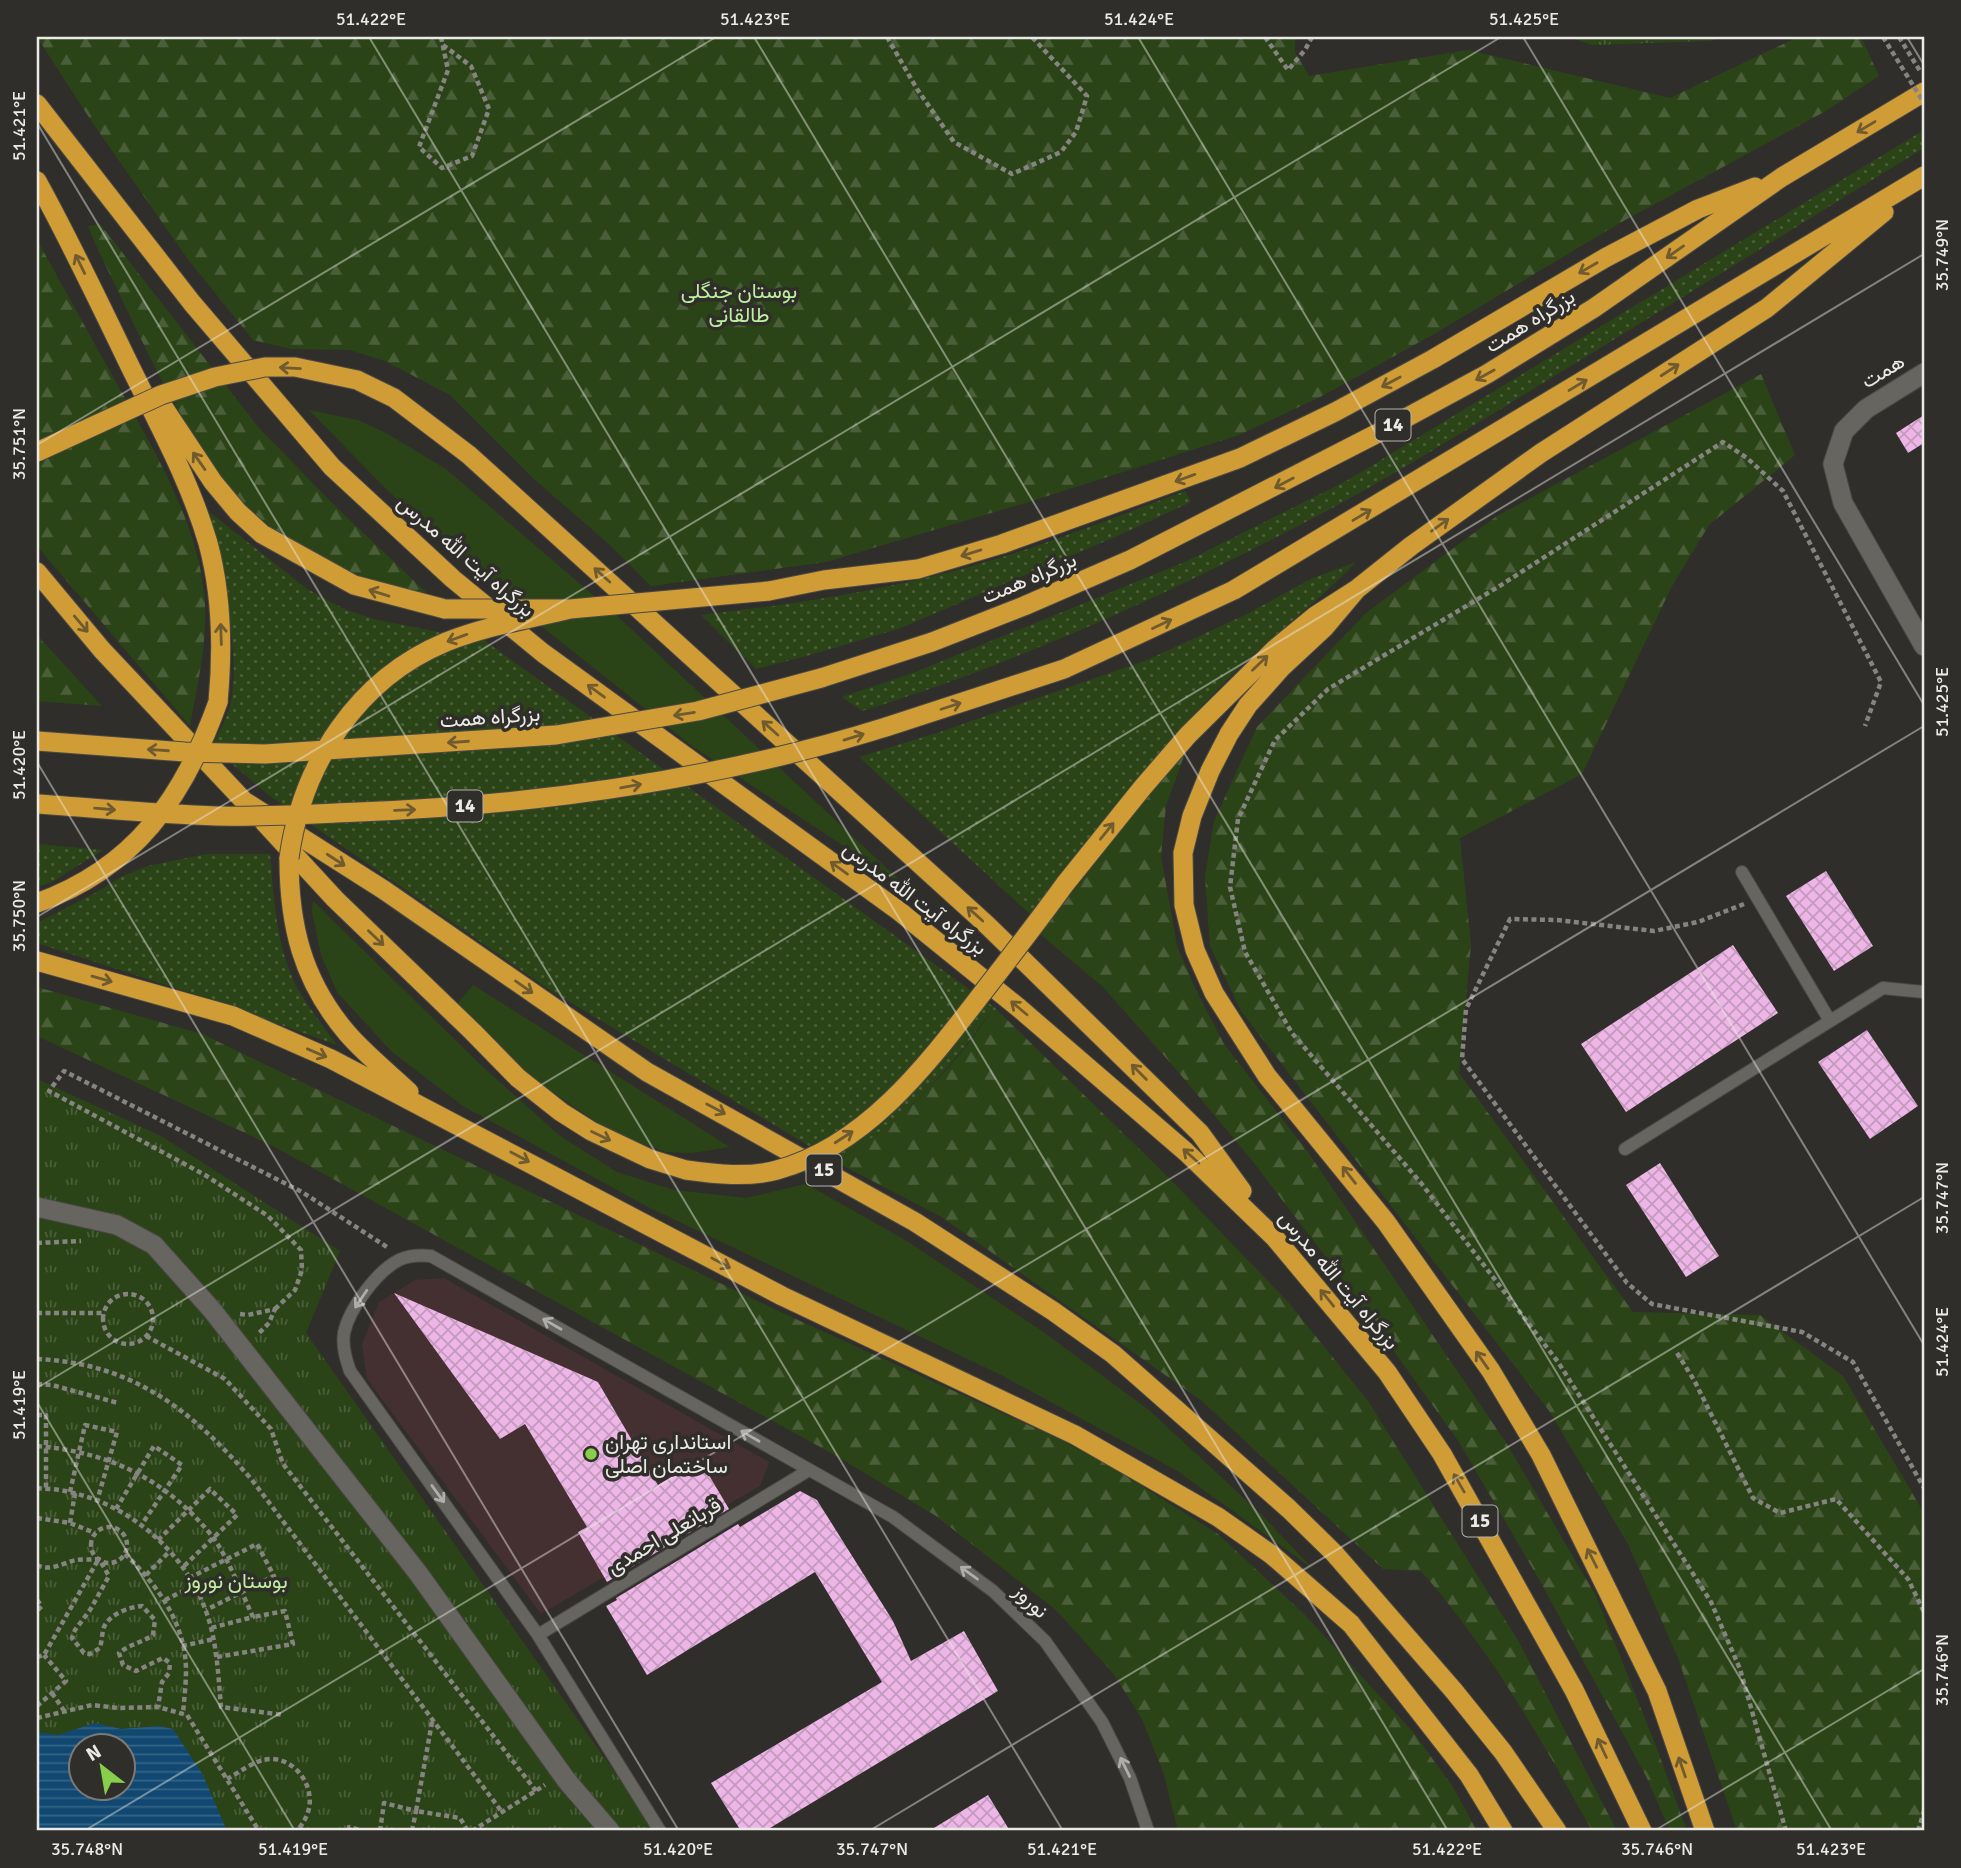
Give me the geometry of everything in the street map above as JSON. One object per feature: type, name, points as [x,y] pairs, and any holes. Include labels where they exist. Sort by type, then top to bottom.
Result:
[{"type":"highway","name":"بزرگراه همت","points":[[37,741],[185,752],[265,754],[556,735],[698,711],[821,678],[932,642],[1130,560],[1266,492],[1488,374],[1594,308],[1782,177],[1924,92]]},
{"type":"highway","name":"بزرگراه آیت الله مدرس","points":[[37,104],[192,303],[332,467],[443,570],[543,653],[899,911],[1019,1008],[1176,1143],[1225,1186],[1276,1238],[1387,1372],[1442,1454],[1574,1690],[1642,1831]]},
{"type":"highway","points":[[103,310],[182,438],[213,482],[238,512],[262,534],[354,585],[445,609],[570,609],[769,591],[824,580],[918,569],[1002,544],[1240,458],[1335,412],[1433,359],[1605,258],[1698,209],[1782,177]]},
{"type":"highway","points":[[244,801],[335,899],[518,1078],[561,1112],[591,1131],[650,1160],[686,1170],[721,1174],[774,1170],[799,1162],[875,1115],[932,1058],[1065,884],[1188,734],[1233,689],[1315,616],[1357,589],[1411,546],[1541,453],[1767,308],[1924,177]]},
{"type":"highway","name":"14","points":[[37,804],[217,816],[423,810],[587,793],[709,773],[789,755],[886,727],[1064,669],[1234,590],[1924,177]]},
{"type":"highway","points":[[37,181],[182,474],[208,544],[220,611],[222,659],[218,702],[203,743],[184,779],[146,833],[92,878],[64,894],[37,903]]},
{"type":"highway","points":[[37,452],[161,395],[215,377],[265,367],[295,367],[357,380],[394,398],[469,454],[987,925],[1200,1133],[1276,1238]]},
{"type":"highway","name":"15","points":[[37,572],[102,650],[244,801],[384,890],[647,1072],[915,1222],[1053,1311],[1114,1354],[1269,1491],[1334,1553],[1454,1690],[1503,1752],[1557,1831]]},
{"type":"highway","points":[[1357,589],[1325,627],[1282,667],[1248,705],[1210,771],[1192,816],[1183,853],[1184,905],[1195,950],[1214,993],[1267,1076],[1386,1222],[1490,1371],[1541,1455],[1657,1691],[1704,1831]]},
{"type":"highway","points":[[423,1106],[347,1033],[306,965],[293,926],[289,892],[289,858],[294,827],[310,779],[343,721],[379,684],[412,659],[445,642],[480,630],[570,609]]},
{"type":"highway","points":[[37,961],[233,1016],[331,1059],[782,1296],[1074,1435],[1218,1517],[1272,1555],[1352,1624],[1469,1775],[1503,1831]]},
{"type":"street","name":"همت","points":[[1924,373],[1866,409],[1844,431],[1833,464],[1843,503],[1924,646]]},
{"type":"street","points":[[37,1208],[117,1225],[154,1245],[212,1310],[418,1573],[563,1773],[610,1831]]},
{"type":"lane","points":[[1742,872],[1830,1021]]},
{"type":"lane","points":[[1625,1149],[1883,988],[1924,992]]},
{"type":"lane","name":"نوروز","points":[[399,1259],[419,1254],[432,1256],[893,1517],[993,1591],[1045,1641],[1102,1722],[1130,1778],[1149,1831]]},
{"type":"lane","points":[[399,1259],[379,1276],[362,1296],[349,1318],[344,1335],[344,1354],[350,1371],[538,1635],[660,1831]]},
{"type":"lane","name":"قربانعلی احمدی","points":[[538,1635],[809,1470]]},
{"type":"path","points":[[441,37],[449,70],[419,147],[442,169],[472,156],[489,109],[471,66],[443,45]]},
{"type":"path","points":[[887,37],[917,89],[954,142],[1012,174],[1061,152],[1076,132],[1087,96],[1032,37]]},
{"type":"path","points":[[1265,37],[1288,70],[1306,50],[1312,37]]},
{"type":"path","points":[[1883,37],[1924,103]]},
{"type":"path","points":[[1899,37],[1924,78]]},
{"type":"path","points":[[1786,1831],[1740,1669],[1711,1602],[1558,1362],[1421,1183],[1292,1033],[1245,952],[1230,887],[1238,819],[1275,740],[1328,689],[1498,587],[1723,442],[1747,458],[1783,491],[1881,682],[1865,726]]},
{"type":"path","points":[[243,1351],[269,1323],[275,1308],[295,1290],[302,1270],[301,1250],[268,1216],[205,1175],[49,1091],[64,1071],[302,1192],[381,1241],[399,1259]]},
{"type":"path","points":[[119,1295],[136,1295],[143,1299],[153,1313],[153,1322],[146,1336],[131,1344],[116,1341],[105,1329],[104,1313],[112,1299],[119,1295]]},
{"type":"path","points":[[212,1310],[248,1315],[275,1308]]},
{"type":"path","points":[[37,1313],[104,1313]]},
{"type":"path","points":[[146,1336],[225,1379],[271,1429],[283,1464],[536,1791]]},
{"type":"path","points":[[1677,1353],[1694,1380],[1753,1498],[1780,1513],[1836,1499],[1908,1579],[1924,1612]]},
{"type":"path","points":[[37,1359],[87,1365],[153,1390],[188,1415],[224,1448],[252,1480],[502,1812]]},
{"type":"path","points":[[37,1384],[52,1385],[118,1403]]},
{"type":"path","points":[[37,1415],[46,1415],[46,1489]]},
{"type":"path","points":[[70,1523],[85,1425],[117,1432],[97,1501]]},
{"type":"path","points":[[37,1446],[109,1459],[166,1490],[213,1538],[253,1617]]},
{"type":"path","points":[[116,1509],[154,1446],[182,1465],[142,1524]]},
{"type":"path","points":[[37,1488],[73,1493],[97,1501],[142,1524],[183,1567],[206,1610],[217,1657],[221,1707],[284,1715]]},
{"type":"path","points":[[158,1540],[210,1489],[237,1515],[183,1567]]},
{"type":"path","points":[[37,1518],[70,1523],[95,1533]]},
{"type":"path","points":[[37,1565],[51,1568],[77,1560],[99,1559],[110,1563],[125,1553],[125,1536],[117,1528],[105,1527],[95,1533],[92,1550],[99,1559],[108,1576],[72,1639],[84,1653],[90,1654],[100,1648],[106,1624],[124,1611],[142,1606],[155,1620],[153,1635],[142,1642],[129,1644],[119,1653],[123,1665],[136,1671],[163,1658],[170,1663],[169,1674],[162,1682],[158,1707]]},
{"type":"path","points":[[189,1578],[257,1544],[274,1576],[206,1610]]},
{"type":"path","points":[[146,1575],[169,1552]]},
{"type":"path","points":[[125,1553],[165,1600],[180,1634],[186,1668],[183,1714]]},
{"type":"path","points":[[44,1656],[99,1559]]},
{"type":"path","points":[[165,1600],[193,1586]]},
{"type":"path","points":[[37,1600],[42,1606],[37,1611]]},
{"type":"path","points":[[211,1628],[285,1611],[293,1644],[217,1657]]},
{"type":"path","points":[[182,1646],[214,1639]]},
{"type":"path","points":[[37,1657],[44,1656]]},
{"type":"path","points":[[37,1706],[66,1681],[44,1656]]},
{"type":"path","points":[[52,1693],[65,1712]]},
{"type":"path","points":[[37,1718],[92,1705],[118,1708],[158,1707],[187,1716],[259,1831]]},
{"type":"path","points":[[412,1831],[432,1721]]},
{"type":"path","points":[[226,1779],[259,1762],[271,1759],[287,1763],[303,1774],[310,1797],[307,1816],[297,1831]]},
{"type":"path","points":[[380,1831],[384,1803],[460,1818],[470,1831],[563,1773]]},
{"type":"path","points":[[1918,1831],[1924,1811]]},
{"type":"path","points":[[349,1831],[349,1827],[364,1831]]},
{"type":"shaded area","points":[[444,1278],[769,1462],[760,1486],[541,1614],[367,1379],[362,1344],[379,1302],[415,1280]]},
{"type":"green space","name":"بوستان جنگلی طالقانی","points":[[37,37],[1295,37],[1295,52],[1309,76],[1468,50],[1670,98],[1798,37],[1861,37],[1879,76],[1824,112],[1618,224],[1434,334],[1322,396],[1239,435],[1035,500],[826,562],[651,586],[610,545],[533,478],[450,395],[385,361],[350,350],[291,349],[253,340],[187,258],[90,119]]},
{"type":"green space","points":[[1570,37],[1724,37],[1710,41],[1592,45]]},
{"type":"green space","points":[[1924,130],[1924,148],[1460,434],[1334,507],[1162,593],[982,670],[862,711],[842,697],[913,673],[1187,561],[1348,480]]},
{"type":"green space","points":[[100,224],[259,428],[335,506],[427,593],[374,581],[320,559],[271,528],[232,490],[175,405],[144,344],[88,226]]},
{"type":"green space","points":[[37,240],[160,463],[185,518],[194,546],[201,575],[205,619],[201,665],[190,726],[37,546]]},
{"type":"green space","points":[[1761,374],[1795,455],[1709,525],[1672,586],[1582,774],[1460,838],[1471,945],[1459,1073],[1633,1312],[1760,1315],[1843,1376],[1924,1513],[1924,1831],[1737,1831],[1678,1658],[1629,1546],[1550,1412],[1241,1011],[1210,946],[1205,877],[1214,821],[1257,727],[1366,613],[1497,516]]},
{"type":"green space","points":[[309,410],[358,420],[386,433],[446,469],[613,612],[909,889],[692,746],[531,618],[456,554],[384,487]]},
{"type":"green space","points":[[1185,491],[1191,502],[898,629],[756,669],[701,615],[831,597],[958,570],[1044,543]]},
{"type":"green space","points":[[208,511],[307,589],[344,609],[377,620],[485,641],[994,1007],[960,1053],[924,1093],[883,1129],[836,1162],[550,990],[270,796],[212,747],[231,702],[234,680],[231,632]]},
{"type":"green space","points":[[1356,562],[1212,695],[1106,818],[1031,915],[859,757],[940,732],[1147,660],[1245,615],[1311,579]]},
{"type":"green space","points":[[37,635],[102,706],[37,701]]},
{"type":"green space","points":[[1189,742],[1166,806],[1161,856],[1177,946],[1195,988],[1224,1044],[1307,1151],[1507,1444],[1596,1596],[1687,1831],[1670,1831],[1646,1776],[1540,1581],[1459,1442],[1338,1273],[1251,1159],[1175,1068],[1103,987],[1040,934]]},
{"type":"green space","points":[[37,844],[103,850],[52,882],[37,887]]},
{"type":"green space","points":[[206,854],[270,854],[277,922],[284,956],[297,987],[337,1045],[200,996],[37,943],[37,923],[121,877],[148,866]]},
{"type":"green space","points":[[313,901],[485,1069],[559,1135],[617,1172],[674,1190],[746,1198],[806,1184],[907,1241],[1042,1331],[1149,1410],[1263,1516],[1313,1569],[1176,1470],[1001,1375],[650,1208],[463,1106],[392,1052],[337,992],[321,955],[312,912]]},
{"type":"green space","points":[[473,985],[730,1147],[692,1153],[666,1152],[611,1132],[532,1078],[458,1003]]},
{"type":"green space","points":[[37,987],[202,1034],[776,1310],[1059,1439],[1113,1468],[1218,1534],[1302,1612],[1413,1732],[1453,1787],[1477,1831],[1178,1831],[1164,1774],[1142,1719],[1113,1673],[1056,1610],[936,1516],[840,1458],[273,1146],[37,1036]]},
{"type":"green space","points":[[994,1007],[1167,1176],[1288,1302],[1368,1401],[1519,1642],[1617,1831],[1592,1831],[1514,1696],[1470,1632],[1421,1571],[1383,1569],[1202,1401],[940,1216],[836,1162],[882,1130],[924,1093],[961,1052]]},
{"type":"green space","name":"بوستان نوروز","points":[[37,1079],[161,1136],[340,1251],[306,1333],[632,1797],[652,1831],[37,1831]]},
{"type":"water","points":[[95,1723],[121,1729],[159,1726],[173,1729],[203,1775],[227,1831],[37,1831],[37,1732],[58,1735],[66,1732],[66,1801],[136,1801],[136,1731],[70,1731]]},
{"type":"building","points":[[1924,415],[1924,443],[1908,453],[1896,433]]},
{"type":"building","points":[[1826,871],[1873,946],[1834,971],[1786,896]]},
{"type":"building","points":[[1733,945],[1778,1013],[1626,1112],[1581,1044]]},
{"type":"building","points":[[1867,1030],[1918,1106],[1870,1139],[1818,1062]]},
{"type":"building","points":[[1660,1163],[1719,1256],[1686,1277],[1626,1185]]},
{"type":"building","points":[[394,1293],[598,1382],[658,1485],[700,1460],[729,1509],[607,1582],[578,1532],[587,1527],[525,1424],[500,1439]]},
{"type":"building","points":[[800,1491],[817,1500],[893,1621],[911,1661],[964,1631],[998,1691],[765,1831],[741,1831],[711,1783],[882,1682],[815,1572],[647,1675],[606,1606],[738,1524],[740,1527]]},
{"type":"building","points":[[988,1795],[1010,1831],[929,1831]]},
{"type":"place","name":"استانداری تهران ساختمان اصلی","points":[[591,1454]]}]
